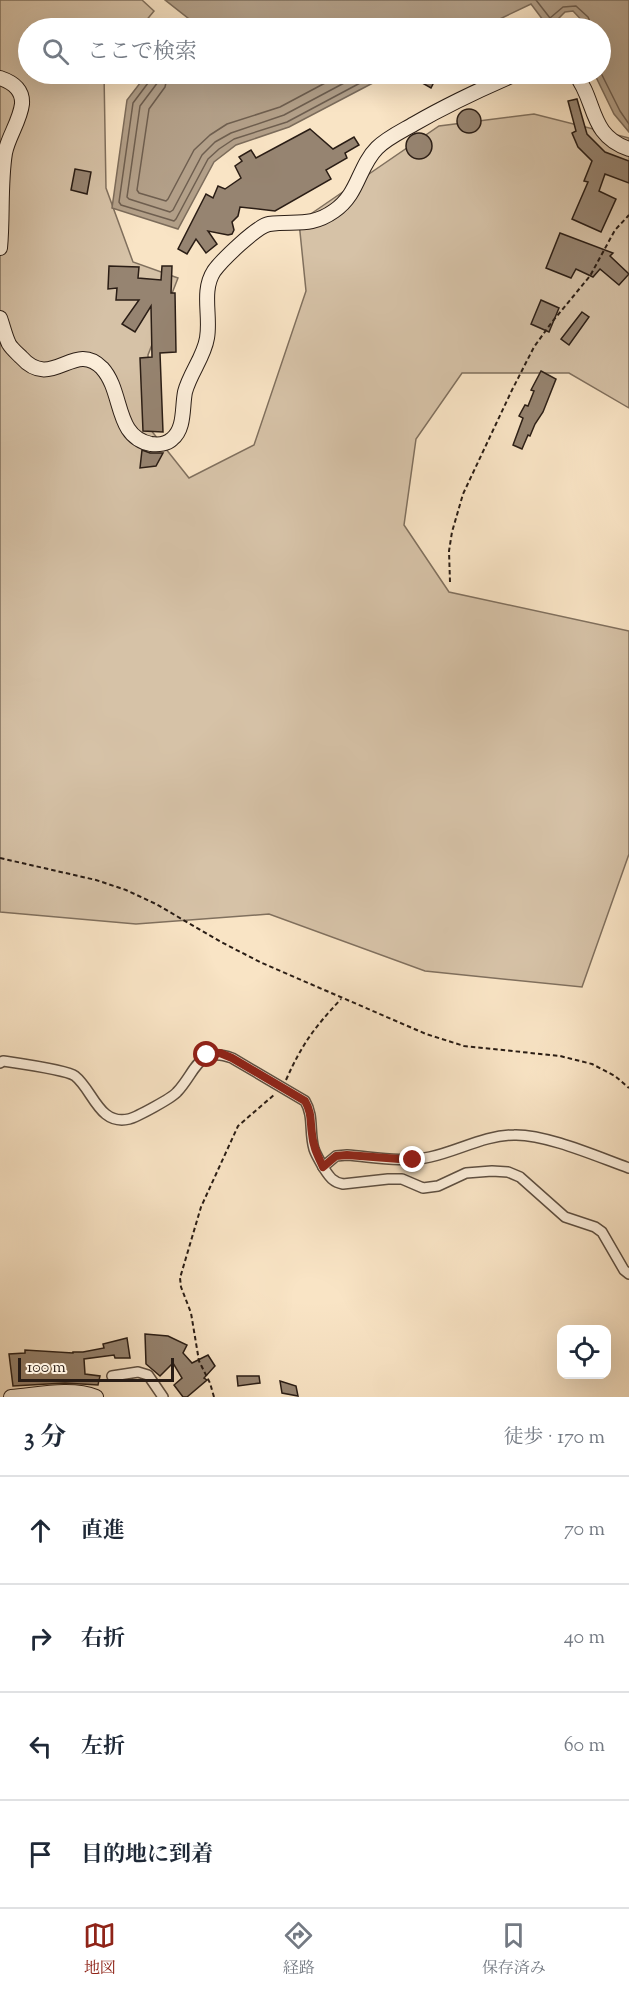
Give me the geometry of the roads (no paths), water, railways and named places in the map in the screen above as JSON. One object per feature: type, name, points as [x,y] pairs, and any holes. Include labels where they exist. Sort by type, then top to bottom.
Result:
[{"type":"main road","points":[[0,78],[13,83],[20,91],[22,104],[6,148],[3,164],[0,248]]},
{"type":"main road","points":[[0,318],[10,345],[27,364],[42,371],[54,369],[75,359],[86,359],[96,363],[111,380],[127,429],[133,436],[145,443],[158,445],[171,440],[179,431],[185,391],[204,350],[208,336],[209,284],[214,272],[222,263],[266,224],[308,223],[333,212],[350,197],[374,151],[383,142],[436,111],[494,84]]},
{"type":"main road","points":[[583,84],[593,116],[600,128],[609,139],[629,149]]},
{"type":"main road","points":[[11,1397],[68,1393],[90,1394],[96,1397]]},
{"type":"street","points":[[0,1063],[3,1060],[74,1075],[101,1111],[114,1119],[129,1119],[177,1093],[207,1055],[220,1053],[305,1101],[311,1111],[314,1150],[331,1180],[336,1183],[402,1179],[423,1188],[438,1186],[466,1173],[492,1170],[508,1172],[520,1178],[565,1217],[595,1227],[602,1232],[624,1270],[629,1274]]},
{"type":"street","points":[[323,1167],[336,1156],[413,1160],[431,1157],[501,1136],[514,1135],[540,1138],[629,1168]]},
{"type":"street","points":[[112,1376],[138,1372],[148,1375],[164,1397]]},
{"type":"water","points":[[165,0],[629,0],[629,132],[614,114],[599,84],[611,84],[611,18],[580,18],[573,11],[565,12],[559,18],[542,18],[531,4],[502,18],[188,18]]},
{"type":"water","points":[[139,84],[371,84],[289,127],[236,145],[214,162],[178,229],[112,208],[127,100]]}]
